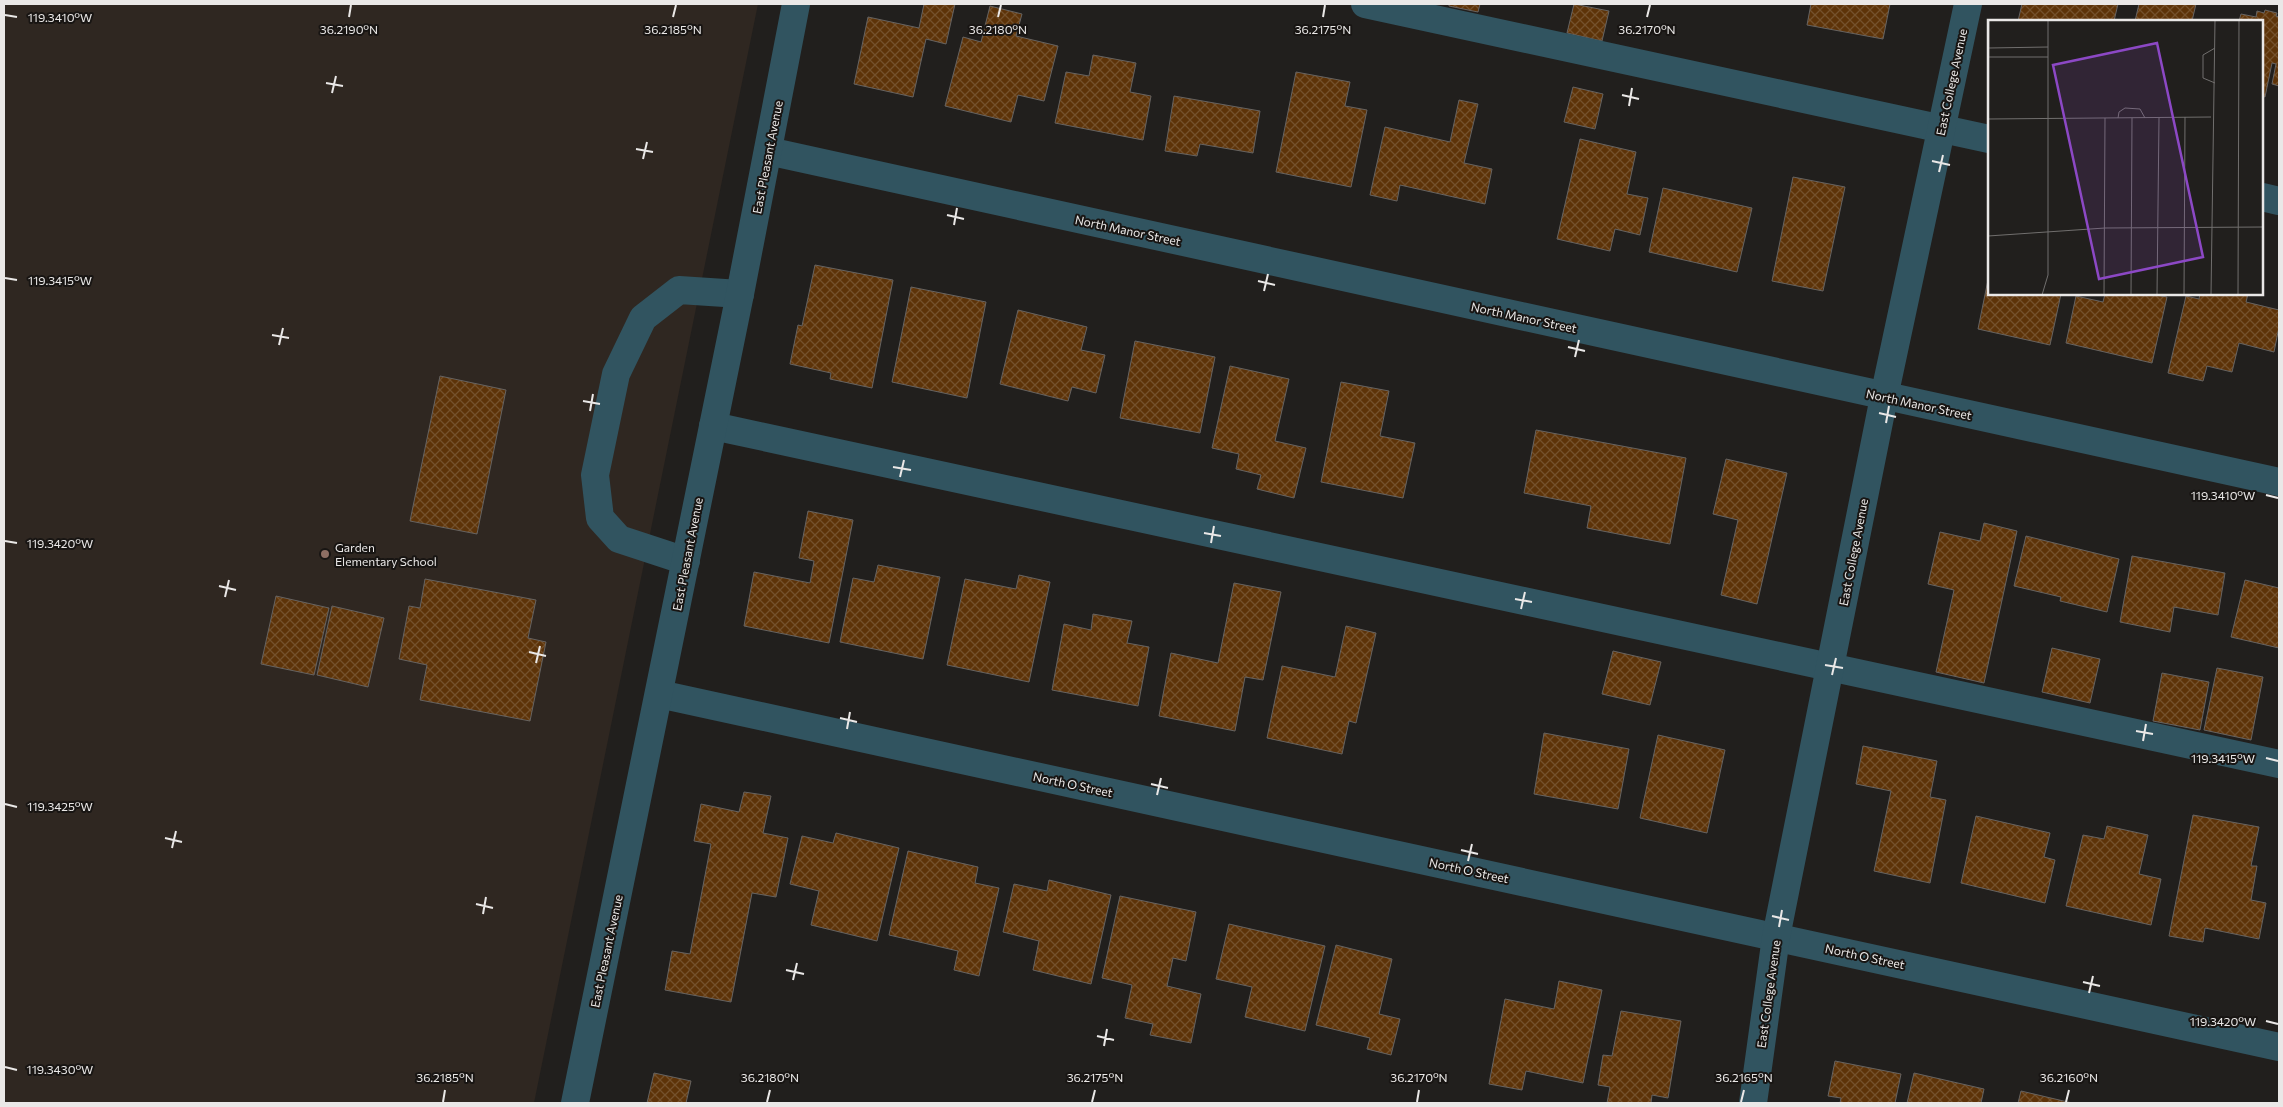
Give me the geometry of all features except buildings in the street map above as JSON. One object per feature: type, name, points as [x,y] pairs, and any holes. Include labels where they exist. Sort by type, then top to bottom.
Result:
[{"type":"street","name":"East Pleasant Avenue","points":[[575,1103],[740,294],[796,4]]},
{"type":"street","points":[[1365,4],[1988,139]]},
{"type":"street","name":"East College Avenue","points":[[1753,1103],[1776,937],[1884,397],[1968,4]]},
{"type":"street","name":"North Manor Street","points":[[768,151],[2279,482]]},
{"type":"street","points":[[2263,197],[2279,201]]},
{"type":"street","points":[[686,561],[619,539],[600,518],[595,475],[616,374],[643,318],[679,290],[740,294]]},
{"type":"street","points":[[713,426],[2279,764]]},
{"type":"street","name":"North O Street","points":[[659,694],[2279,1047]]},
{"type":"shaded area","name":"Garden Elementary School","points":[[4,4],[758,4],[534,1103],[4,1103]]},
{"type":"place","name":"Garden Elementary School","points":[[325,554]]}]
